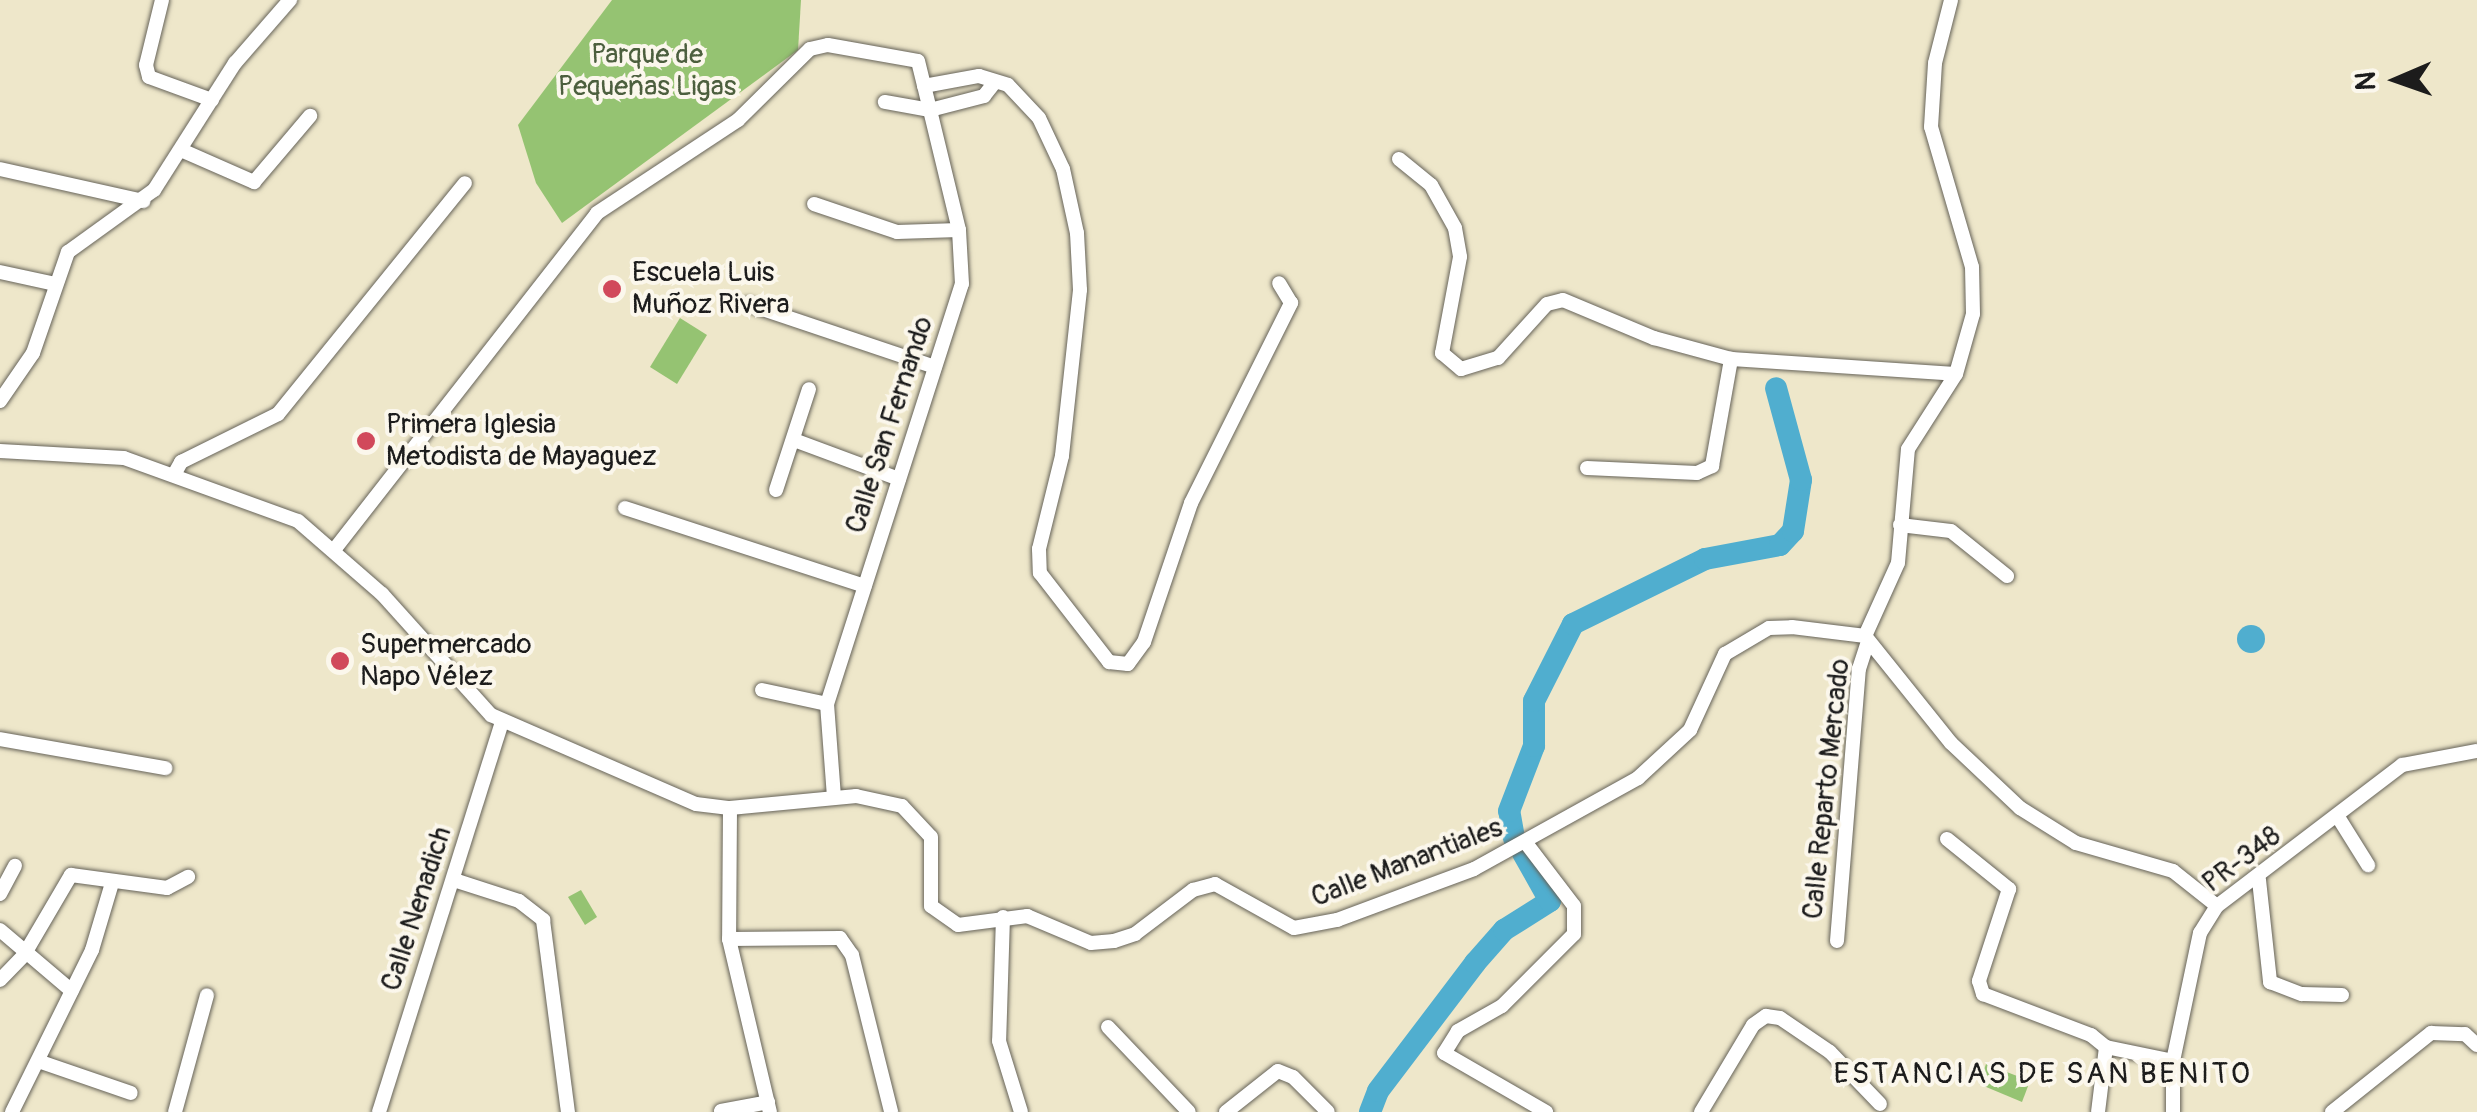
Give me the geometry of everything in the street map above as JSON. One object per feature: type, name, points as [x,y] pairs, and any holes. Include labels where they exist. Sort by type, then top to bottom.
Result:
[{"type":"street","points":[[162,0],[146,65],[153,80],[212,100]]},
{"type":"street","points":[[0,401],[6,385],[34,353],[68,252],[143,201],[212,100],[290,0]]},
{"type":"street","name":"Calle Reparto Mercado","points":[[1837,942],[1859,669],[1867,639],[1894,579],[1908,449],[1956,374],[1973,314],[1972,267],[1938,168],[1930,110],[1950,0]]},
{"type":"street","points":[[334,550],[597,212],[738,120],[818,45],[918,61],[924,86],[978,76],[1016,90],[1039,118],[1072,202],[1080,290],[1062,456],[1039,562],[1046,584],[1109,662],[1128,664],[1144,642],[1187,513],[1292,303],[1278,283]]},
{"type":"street","points":[[885,102],[930,110],[984,96],[994,83]]},
{"type":"street","name":"Calle San Fernando","points":[[834,798],[827,704],[962,284],[959,230],[924,86]]},
{"type":"street","points":[[181,150],[254,182],[310,116]]},
{"type":"street","points":[[1399,159],[1418,169],[1443,200],[1459,242],[1442,353],[1452,365],[1470,369],[1498,358],[1547,304],[1563,300],[1654,338],[1731,359],[1956,374]]},
{"type":"street","points":[[0,170],[143,201]]},
{"type":"street","points":[[175,473],[181,462],[278,414],[465,183]]},
{"type":"street","points":[[814,204],[896,232],[959,230]]},
{"type":"street","points":[[0,272],[55,284]]},
{"type":"street","points":[[748,304],[935,367]]},
{"type":"street","points":[[1587,468],[1697,473],[1712,466],[1731,359]]},
{"type":"street","points":[[776,490],[810,389]]},
{"type":"street","points":[[794,440],[899,479]]},
{"type":"street","name":"Calle Manantiales","points":[[0,451],[102,455],[175,473],[298,522],[334,550],[502,721],[604,758],[696,804],[730,808],[873,796],[922,820],[931,838],[928,895],[944,920],[958,924],[1027,916],[1101,943],[1135,934],[1182,896],[1215,884],[1232,888],[1284,925],[1304,929],[1474,869],[1526,843],[1668,754],[1690,730],[1710,680],[1738,642],[1770,628],[1792,627],[1867,639]]},
{"type":"street","points":[[625,508],[865,586]]},
{"type":"street","points":[[1900,525],[1952,531],[2006,576]]},
{"type":"street","points":[[1867,639],[1951,744],[2020,808],[2076,843],[2172,871],[2217,906]]},
{"type":"street","points":[[762,690],[827,704]]},
{"type":"street","name":"Calle Nenadich","points":[[379,1112],[502,721]]},
{"type":"street","points":[[0,739],[164,768]]},
{"type":"street","name":"PR-348","points":[[2173,1112],[2173,1060],[2200,933],[2217,906],[2259,880],[2402,765],[2477,750]]},
{"type":"street","points":[[722,1112],[769,1107],[729,939],[730,808]]},
{"type":"street","points":[[2338,817],[2368,865]]},
{"type":"street","points":[[1947,839],[2009,889],[1979,981],[1983,994],[2091,1035],[2106,1048],[2173,1060]]},
{"type":"street","points":[[1526,843],[1574,906],[1574,934],[1502,1006],[1458,1031],[1444,1053],[1546,1112]]},
{"type":"street","points":[[0,894],[15,866]]},
{"type":"street","points":[[0,980],[24,954],[71,876],[167,888],[188,877]]},
{"type":"street","points":[[454,880],[529,906],[544,920],[568,1112]]},
{"type":"street","points":[[2259,880],[2270,982],[2302,994],[2342,996]]},
{"type":"street","points":[[12,1112],[72,992],[112,883]]},
{"type":"street","points":[[1003,918],[1000,1041],[1021,1112]]},
{"type":"street","points":[[0,930],[72,992]]},
{"type":"street","points":[[729,939],[840,938],[852,956],[891,1112]]},
{"type":"street","points":[[175,1112],[207,994]]},
{"type":"street","points":[[1701,1112],[1753,1026],[1766,1016],[1780,1018],[1830,1052],[1880,1104]]},
{"type":"street","points":[[1108,1027],[1190,1112]]},
{"type":"street","points":[[2332,1112],[2430,1033],[2465,1034],[2477,1046]]},
{"type":"street","points":[[2098,1112],[2106,1048]]},
{"type":"street","points":[[38,1061],[130,1093]]},
{"type":"street","points":[[1226,1112],[1278,1071],[1293,1077],[1328,1112]]},
{"type":"green space","name":"Parque de Pequeñas Ligas","points":[[612,0],[801,0],[798,50],[562,223],[536,183],[518,125]]},
{"type":"green space","points":[[680,318],[707,335],[677,384],[650,367]]},
{"type":"green space","points":[[581,890],[597,917],[585,925],[568,897]]},
{"type":"green space","points":[[1986,1064],[2030,1081],[2022,1102],[1979,1084]]},
{"type":"water","points":[[2251,625],[2261,629],[2265,639],[2261,649],[2251,653],[2241,649],[2237,639],[2241,629]]},
{"type":"waterway","points":[[1514,838],[1509,811],[1534,746],[1534,701],[1573,624],[1705,559],[1780,545],[1793,531],[1801,480],[1776,388]]},
{"type":"waterway","points":[[1370,1112],[1378,1091],[1475,963],[1504,930],[1550,901],[1523,853]]},
{"type":"place","name":"Escuela Luis Muñoz Rivera","points":[[612,289]]},
{"type":"place","name":"Primera Iglesia Metodista de Mayaguez","points":[[366,441]]},
{"type":"place","name":"Supermercado Napo Vélez","points":[[340,661]]},
{"type":"district","name":"ESTANCIAS DE SAN BENITO","points":[[2043,1074]]}]
